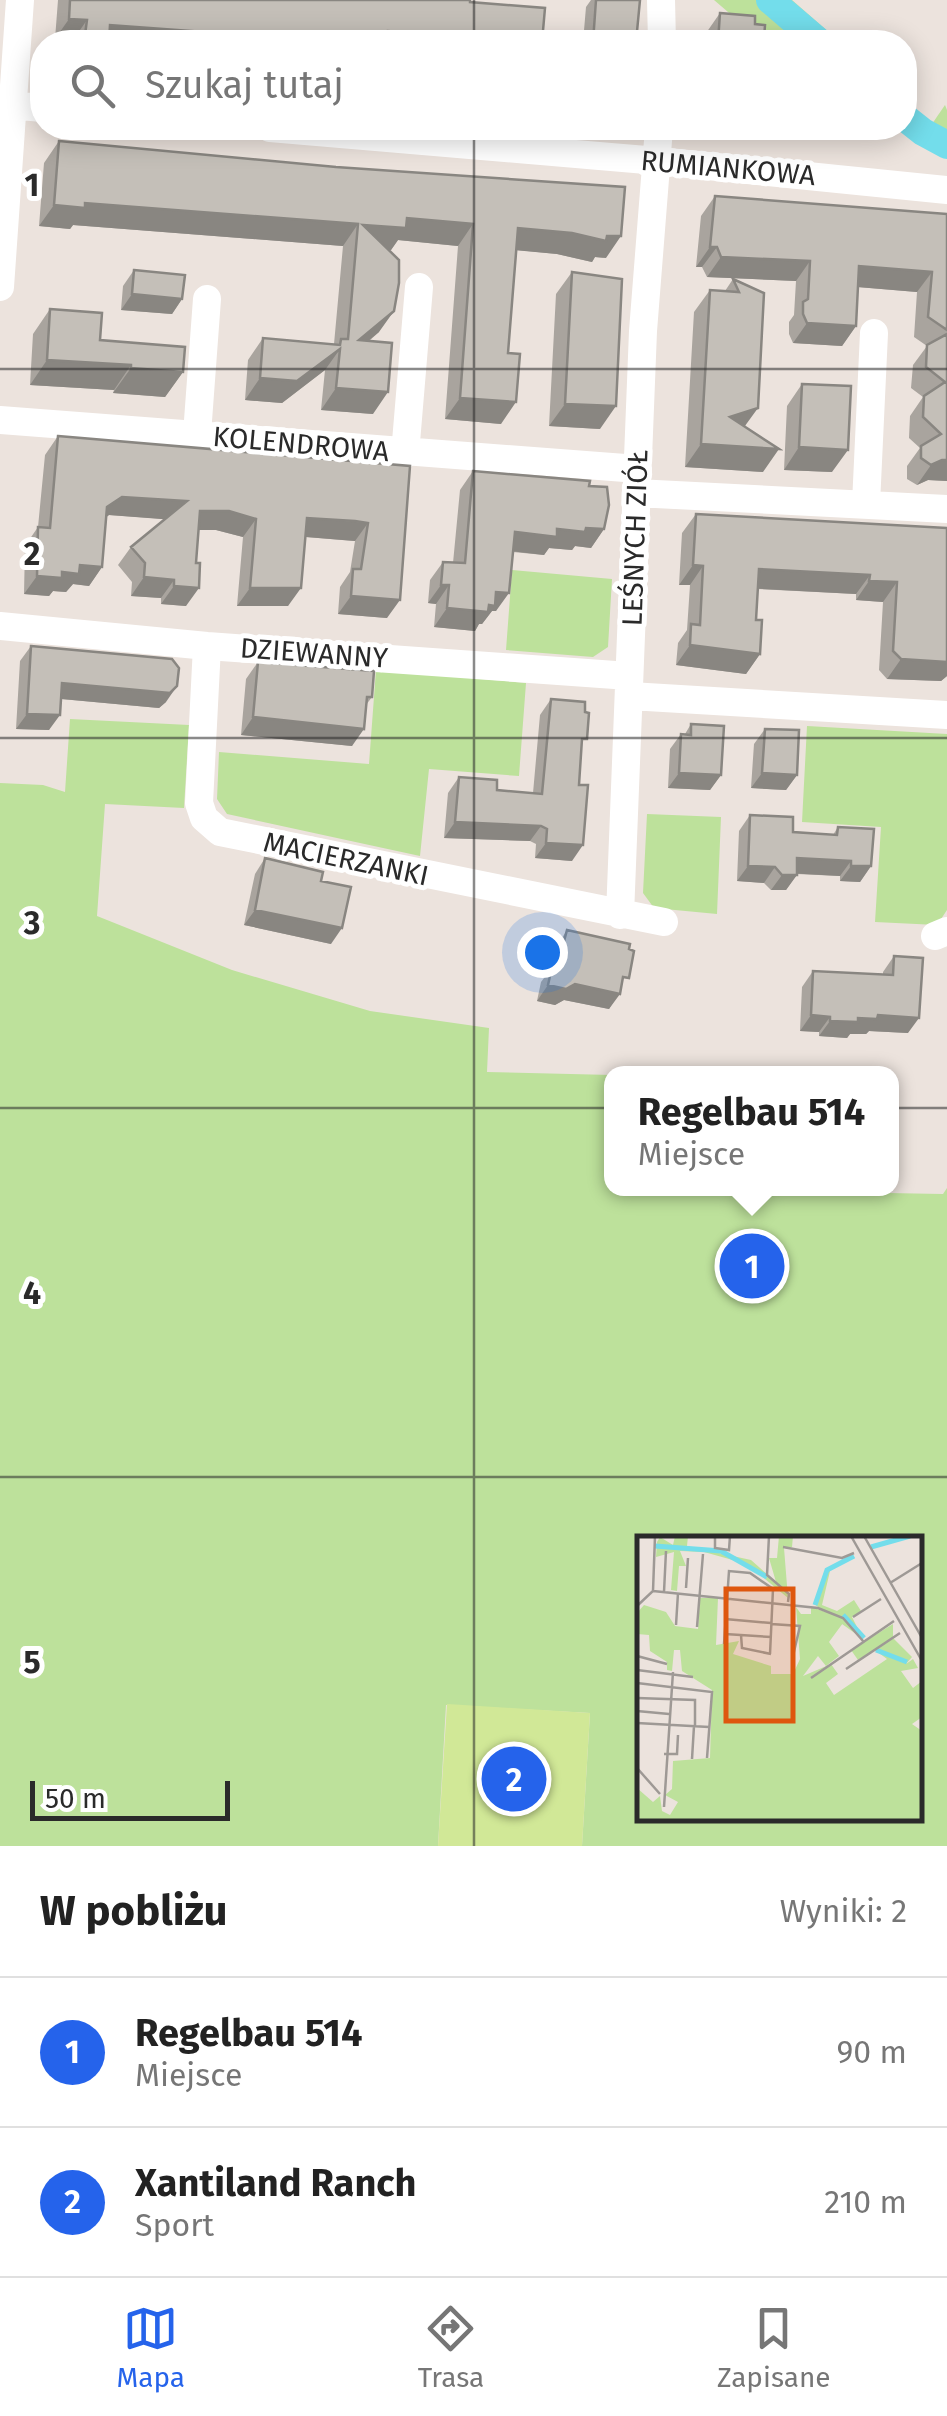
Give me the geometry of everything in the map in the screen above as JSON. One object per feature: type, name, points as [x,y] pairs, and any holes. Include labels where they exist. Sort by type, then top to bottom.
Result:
[{"type":"street","points":[[0,287],[6,105],[20,0]]},
{"type":"street","points":[[662,0],[662,30]]},
{"type":"street","name":"RUMIANKOWA","points":[[411,140],[947,190]]},
{"type":"street","name":"LEŚNYCH ZIÓŁ","points":[[620,915],[643,332],[659,140]]},
{"type":"street","name":"KOLENDROWA","points":[[405,454],[418,287]]},
{"type":"street","name":"KOLENDROWA","points":[[197,434],[207,299]]},
{"type":"street","points":[[866,504],[874,333]]},
{"type":"street","name":"KOLENDROWA","points":[[0,420],[197,434],[866,504],[947,509]]},
{"type":"street","name":"DZIEWANNY","points":[[0,626],[947,715]]},
{"type":"street","name":"MACIERZANKI","points":[[207,646],[199,804],[204,818],[220,832],[664,922]]},
{"type":"green space","points":[[714,0],[792,0],[826,30],[749,30]]},
{"type":"green space","points":[[945,105],[947,110],[947,153],[921,140]]},
{"type":"green space","points":[[512,570],[612,579],[608,647],[593,657],[506,650]]},
{"type":"green space","points":[[376,670],[526,683],[519,776],[429,769],[420,856],[227,814],[217,799],[219,752],[369,764]]},
{"type":"green space","points":[[70,719],[189,725],[184,808],[105,804],[97,916],[232,970],[370,1011],[489,1028],[487,1072],[604,1075],[604,1196],[899,1196],[943,1194],[947,1188],[947,1846],[582,1846],[590,1713],[446,1705],[438,1846],[0,1846],[0,783],[43,785],[65,792]]},
{"type":"green space","points":[[807,726],[947,734],[947,910],[937,925],[875,922],[881,827],[802,822]]},
{"type":"green space","points":[[647,814],[721,817],[717,914],[654,908],[643,893]]},
{"type":"green space","points":[[447,1704],[590,1713],[582,1846],[438,1846]]},
{"type":"building","points":[[70,0],[470,0],[545,8],[543,30],[178,30],[110,25],[110,30],[86,30],[87,20],[69,19]]},
{"type":"building","points":[[596,0],[640,0],[637,30],[594,30]]},
{"type":"building","points":[[720,13],[755,16],[755,24],[765,25],[765,30],[719,30]]},
{"type":"building","points":[[59,141],[336,167],[625,187],[621,236],[607,236],[606,241],[518,228],[508,353],[520,354],[516,402],[460,398],[473,224],[407,218],[406,228],[363,225],[399,260],[394,311],[359,340],[392,343],[388,392],[336,388],[340,349],[297,381],[260,378],[263,338],[340,345],[341,339],[348,339],[358,224],[85,203],[85,208],[54,205]]},
{"type":"building","points":[[715,196],[947,214],[947,330],[928,317],[932,272],[859,266],[856,326],[807,323],[803,302],[808,299],[810,261],[721,257],[717,247],[710,247]]},
{"type":"building","points":[[134,270],[185,275],[182,299],[132,294]]},
{"type":"building","points":[[572,272],[622,279],[616,406],[565,404]]},
{"type":"building","points":[[733,279],[764,293],[758,408],[730,417],[779,449],[701,444],[710,290],[739,292]]},
{"type":"building","points":[[50,309],[102,313],[100,340],[185,347],[183,372],[47,360]]},
{"type":"building","points":[[947,334],[947,460],[931,465],[921,458],[921,446],[941,434],[923,417],[924,396],[945,382],[926,367],[927,345]]},
{"type":"building","points":[[802,384],[851,386],[848,450],[799,447]]},
{"type":"building","points":[[58,436],[410,466],[400,600],[351,596],[353,569],[361,569],[368,523],[355,521],[307,518],[301,588],[250,588],[256,519],[229,511],[200,511],[196,563],[200,563],[199,588],[144,577],[145,563],[131,547],[187,501],[122,497],[107,507],[102,567],[80,565],[79,574],[62,572],[62,578],[37,576],[38,527],[50,528]]},
{"type":"building","points":[[473,471],[590,481],[589,486],[607,487],[609,505],[604,529],[557,529],[557,537],[515,532],[509,593],[496,592],[495,606],[489,605],[488,612],[447,608],[449,585],[441,585],[443,562],[465,563]]},
{"type":"building","points":[[696,514],[947,528],[947,662],[901,659],[893,651],[897,582],[869,581],[870,575],[759,569],[756,620],[762,620],[760,654],[690,645],[691,624],[700,625],[703,566],[693,565]]},
{"type":"building","points":[[31,646],[172,659],[179,668],[177,686],[170,693],[62,683],[60,715],[27,714]]},
{"type":"building","points":[[258,662],[374,671],[364,729],[253,717]]},
{"type":"building","points":[[551,699],[585,702],[585,712],[589,713],[587,739],[582,739],[579,785],[588,785],[583,845],[546,843],[547,829],[541,826],[455,822],[459,777],[497,780],[497,790],[542,794]]},
{"type":"building","points":[[691,724],[724,726],[721,775],[679,773],[681,734],[691,735]]},
{"type":"building","points":[[765,729],[799,730],[797,775],[762,773]]},
{"type":"building","points":[[750,815],[793,817],[793,832],[837,835],[838,827],[874,829],[871,866],[797,858],[797,875],[782,875],[775,867],[748,866]]},
{"type":"building","points":[[265,858],[323,872],[321,881],[351,887],[342,928],[255,910]]},
{"type":"building","points":[[567,930],[630,944],[629,949],[634,951],[629,978],[623,977],[620,994],[575,984],[566,989],[548,985]]},
{"type":"building","points":[[894,956],[923,958],[919,1018],[878,1015],[877,1019],[858,1018],[858,1022],[830,1021],[830,1017],[811,1015],[813,971],[893,975]]},
{"type":"waterway","points":[[770,0],[805,30]]},
{"type":"waterway","points":[[917,127],[947,145]]},
{"type":"place","name":"Regelbau 514","points":[[752,1266]]},
{"type":"place","name":"Xantiland Ranch","points":[[514,1779]]}]
